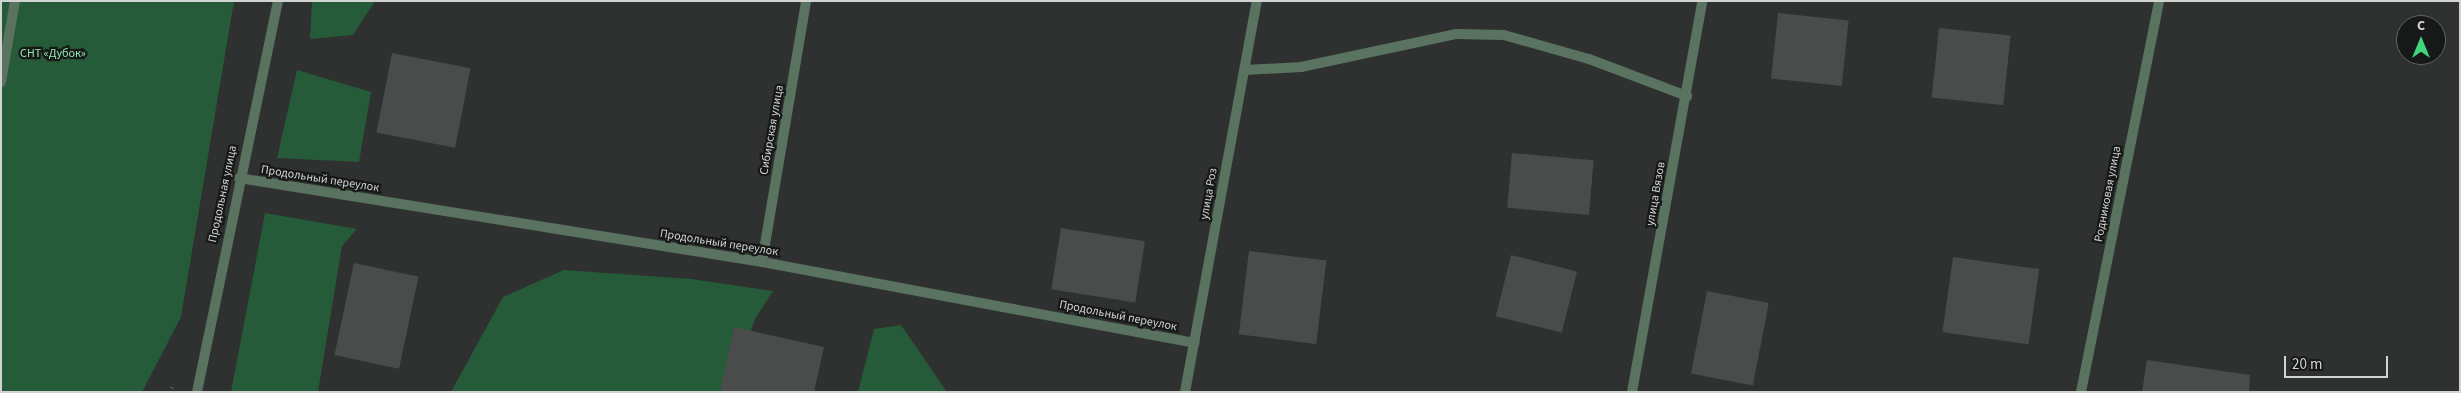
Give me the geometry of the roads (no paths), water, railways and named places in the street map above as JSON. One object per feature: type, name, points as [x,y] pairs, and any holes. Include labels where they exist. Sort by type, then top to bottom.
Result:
[{"type":"street","points":[[1,82],[15,1]]},
{"type":"street","name":"Продольная улица","points":[[197,392],[239,178],[278,1]]},
{"type":"street","name":"Сибирская улица","points":[[762,262],[806,1]]},
{"type":"street","name":"улица Роз","points":[[1185,392],[1257,1]]},
{"type":"street","name":"улица Вязов","points":[[1632,392],[1687,96],[1702,1]]},
{"type":"street","name":"Родниковая улица","points":[[2081,392],[2159,1]]},
{"type":"street","points":[[1244,70],[1301,67],[1456,34],[1504,35],[1589,59],[1687,96]]},
{"type":"street","name":"Продольный переулок","points":[[239,178],[762,262],[1194,343]]},
{"type":"park label","name":"СНТ «Дубок»","points":[[53,54]]}]
